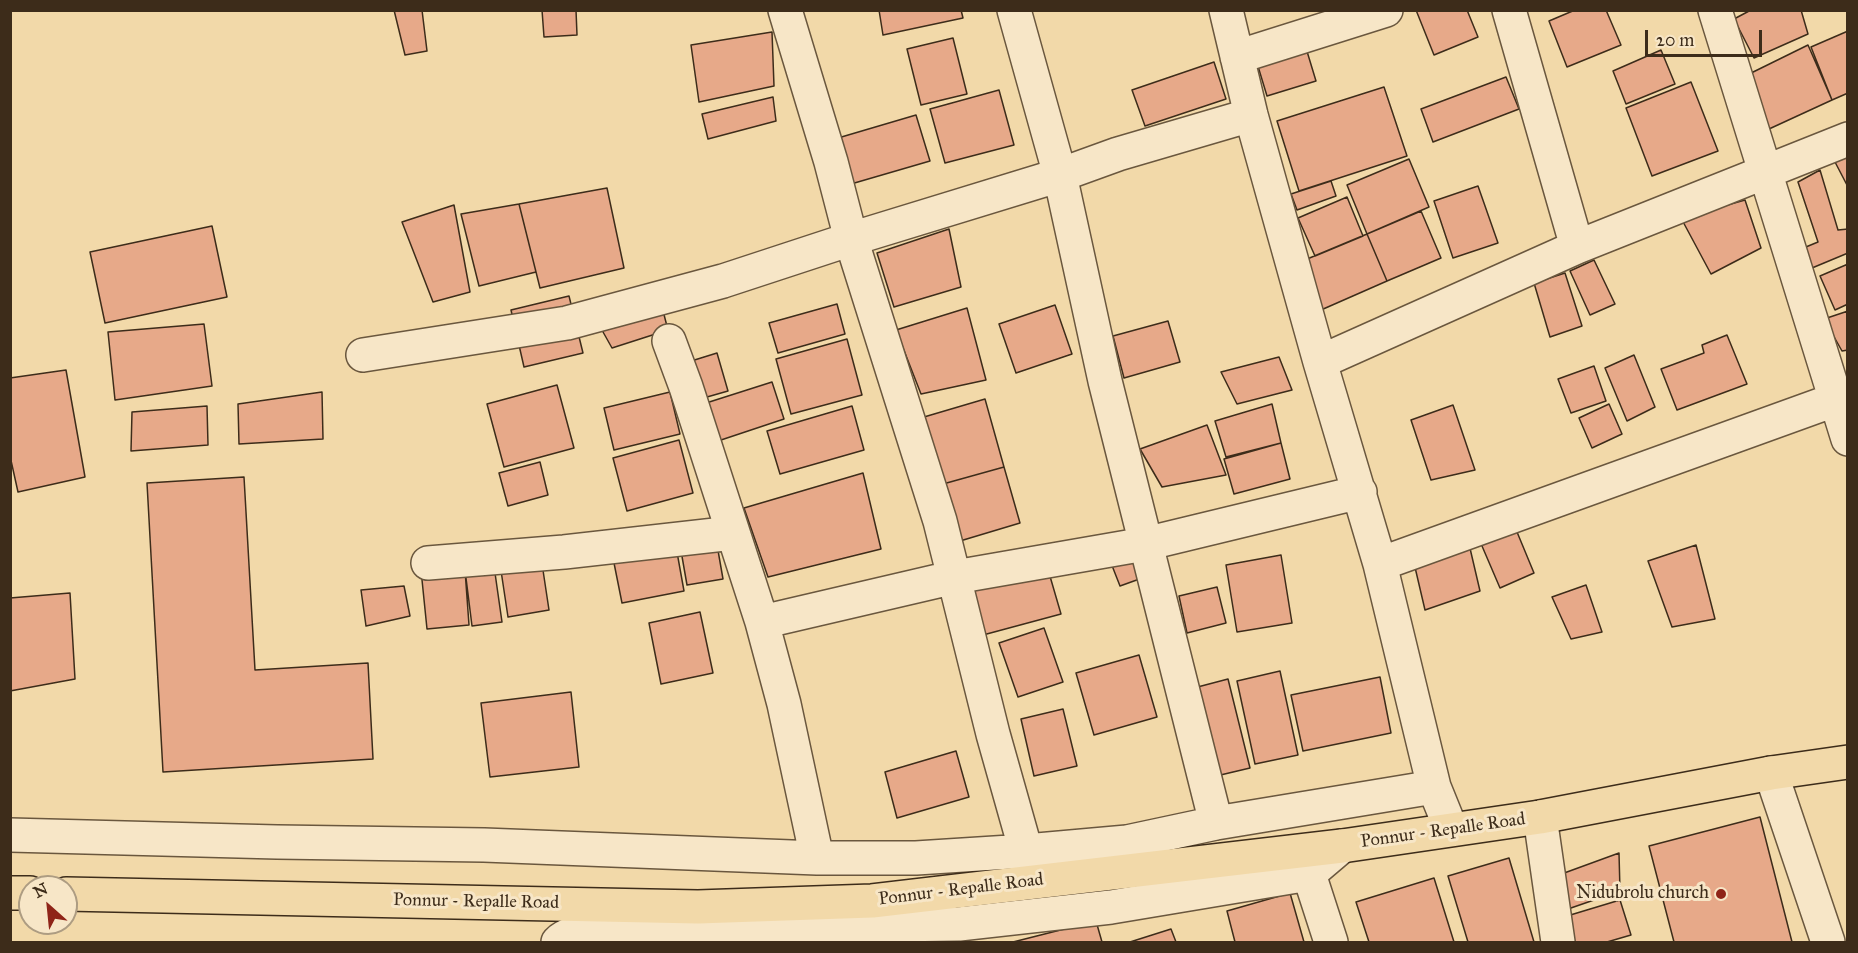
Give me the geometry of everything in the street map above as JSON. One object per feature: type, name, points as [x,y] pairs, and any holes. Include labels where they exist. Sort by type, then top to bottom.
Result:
[{"type":"main road","name":"Ponnur - Repalle Road","points":[[78,894],[698,907],[872,901],[1342,846],[1540,817],[1771,773],[1848,762]]},
{"type":"street","points":[[785,10],[831,162],[851,239],[940,521],[993,735],[1026,851]]},
{"type":"street","points":[[1014,10],[1060,175],[1105,381],[1216,823]]},
{"type":"street","points":[[1226,10],[1251,115],[1320,362],[1380,564],[1434,787],[1451,829]]},
{"type":"street","points":[[1237,57],[1386,10]]},
{"type":"street","points":[[1509,10],[1577,247]]},
{"type":"street","points":[[1715,10],[1764,173],[1842,397],[1848,439]]},
{"type":"street","points":[[363,355],[567,323],[723,281],[1060,175],[1118,154],[1251,115]]},
{"type":"street","points":[[1320,362],[1577,247],[1848,139]]},
{"type":"street","points":[[669,341],[762,622],[784,704],[817,858]]},
{"type":"street","points":[[1380,564],[1842,397]]},
{"type":"street","points":[[762,622],[955,577],[1145,544],[1360,492]]},
{"type":"street","points":[[428,563],[564,552],[733,533]]},
{"type":"street","points":[[1771,773],[1828,942]]},
{"type":"street","points":[[10,835],[484,845],[817,858],[916,858],[1127,842],[1216,823],[1434,787]]},
{"type":"street","points":[[1540,817],[1558,942]]},
{"type":"street","points":[[558,942],[579,932],[603,929],[960,933],[1309,874],[1342,846]]},
{"type":"street","points":[[1309,874],[1331,942]]},
{"type":"building","points":[[394,10],[422,10],[427,51],[405,55]]},
{"type":"building","points":[[542,10],[576,10],[577,35],[544,37]]},
{"type":"building","points":[[879,10],[961,10],[963,18],[883,35]]},
{"type":"building","points":[[1416,10],[1467,10],[1478,37],[1434,55]]},
{"type":"building","points":[[1575,10],[1606,10],[1621,45],[1567,67],[1549,21]]},
{"type":"building","points":[[1751,10],[1801,10],[1808,34],[1754,58],[1734,19]]},
{"type":"building","points":[[1848,31],[1848,93],[1832,100],[1811,47]]},
{"type":"building","points":[[772,32],[774,86],[699,102],[691,45]]},
{"type":"building","points":[[953,38],[967,94],[921,105],[907,49]]},
{"type":"building","points":[[1808,45],[1832,100],[1769,129],[1743,77]]},
{"type":"building","points":[[1306,48],[1316,81],[1267,96],[1257,63]]},
{"type":"building","points":[[1661,50],[1675,84],[1626,104],[1613,71]]},
{"type":"building","points":[[1214,62],[1226,99],[1145,126],[1132,90]]},
{"type":"building","points":[[1506,77],[1519,109],[1433,142],[1421,109]]},
{"type":"building","points":[[1691,82],[1718,151],[1652,176],[1626,108]]},
{"type":"building","points":[[1384,87],[1407,156],[1299,191],[1277,121]]},
{"type":"building","points":[[999,90],[1014,145],[945,163],[930,109]]},
{"type":"building","points":[[773,97],[776,121],[708,139],[702,114]]},
{"type":"building","points":[[916,115],[930,161],[851,184],[838,138]]},
{"type":"building","points":[[1848,156],[1848,187],[1835,162]]},
{"type":"building","points":[[1409,159],[1429,207],[1367,234],[1347,185]]},
{"type":"building","points":[[1820,170],[1838,230],[1848,229],[1848,253],[1812,268],[1801,249],[1818,242],[1798,182]]},
{"type":"building","points":[[1331,181],[1336,196],[1297,210],[1291,194]]},
{"type":"building","points":[[1478,186],[1498,243],[1453,258],[1434,201]]},
{"type":"building","points":[[607,188],[624,268],[540,288],[519,204]]},
{"type":"building","points":[[1347,197],[1363,236],[1315,256],[1298,218]]},
{"type":"building","points":[[1745,200],[1761,248],[1711,274],[1681,218]]},
{"type":"building","points":[[519,204],[536,272],[479,286],[461,214]]},
{"type":"building","points":[[454,205],[470,292],[433,302],[402,222]]},
{"type":"building","points":[[1421,211],[1441,258],[1387,281],[1367,234]]},
{"type":"building","points":[[212,226],[227,297],[105,323],[90,252]]},
{"type":"building","points":[[949,229],[961,287],[894,307],[877,253]]},
{"type":"building","points":[[1367,234],[1387,281],[1321,310],[1300,262]]},
{"type":"building","points":[[1594,260],[1615,304],[1590,315],[1570,271]]},
{"type":"building","points":[[1848,264],[1848,304],[1835,310],[1820,276]]},
{"type":"building","points":[[1565,273],[1582,326],[1550,337],[1534,283]]},
{"type":"building","points":[[569,296],[583,353],[524,367],[511,310]]},
{"type":"building","points":[[837,304],[845,334],[778,353],[769,323]]},
{"type":"building","points":[[1055,305],[1072,354],[1016,373],[999,324]]},
{"type":"building","points":[[662,307],[668,330],[612,348],[598,323]]},
{"type":"building","points":[[967,308],[986,380],[921,394],[896,330]]},
{"type":"building","points":[[1848,311],[1848,350],[1842,351],[1824,319]]},
{"type":"building","points":[[1168,321],[1180,362],[1124,378],[1113,336]]},
{"type":"building","points":[[204,324],[212,386],[115,400],[108,332]]},
{"type":"building","points":[[1727,335],[1747,384],[1677,410],[1661,369],[1704,353],[1702,345]]},
{"type":"building","points":[[847,339],[862,395],[791,414],[776,359]]},
{"type":"building","points":[[717,353],[728,391],[700,399],[688,362]]},
{"type":"building","points":[[1634,355],[1655,407],[1627,421],[1605,368]]},
{"type":"building","points":[[1279,357],[1292,390],[1237,404],[1221,372]]},
{"type":"building","points":[[1594,366],[1606,401],[1571,413],[1558,379]]},
{"type":"building","points":[[66,370],[85,477],[18,492],[10,456],[10,378]]},
{"type":"building","points":[[772,382],[784,419],[715,442],[703,404]]},
{"type":"building","points":[[557,385],[574,448],[504,467],[487,404]]},
{"type":"building","points":[[322,392],[323,439],[239,444],[238,404]]},
{"type":"building","points":[[670,392],[680,434],[614,450],[604,408]]},
{"type":"building","points":[[985,399],[1004,467],[943,484],[924,417]]},
{"type":"building","points":[[1272,404],[1281,443],[1226,457],[1215,421]]},
{"type":"building","points":[[1609,404],[1622,434],[1592,448],[1579,418]]},
{"type":"building","points":[[1453,405],[1475,470],[1431,480],[1411,420]]},
{"type":"building","points":[[207,406],[208,445],[131,451],[132,412]]},
{"type":"building","points":[[852,406],[864,450],[780,474],[767,431]]},
{"type":"building","points":[[1207,425],[1226,475],[1162,487],[1140,449]]},
{"type":"building","points":[[679,440],[693,493],[627,511],[613,458]]},
{"type":"building","points":[[1281,443],[1290,479],[1234,494],[1224,459]]},
{"type":"building","points":[[540,462],[548,495],[508,506],[499,473]]},
{"type":"building","points":[[1004,467],[1020,523],[960,541],[943,484]]},
{"type":"building","points":[[863,473],[881,549],[768,577],[744,508]]},
{"type":"building","points":[[244,477],[255,670],[368,663],[373,759],[163,772],[147,483]]},
{"type":"building","points":[[1505,503],[1534,573],[1500,588],[1470,518]]},
{"type":"building","points":[[716,539],[723,579],[687,585],[680,545]]},
{"type":"building","points":[[675,541],[684,591],[622,603],[612,553]]},
{"type":"building","points":[[1469,544],[1480,591],[1425,610],[1414,563]]},
{"type":"building","points":[[1696,545],[1715,619],[1672,627],[1648,561]]},
{"type":"building","points":[[1137,554],[1145,577],[1120,586],[1111,563]]},
{"type":"building","points":[[1281,555],[1292,623],[1237,632],[1226,565]]},
{"type":"building","points":[[541,557],[549,610],[508,617],[500,564]]},
{"type":"building","points":[[494,566],[502,622],[472,626],[465,570]]},
{"type":"building","points":[[1047,566],[1061,614],[983,635],[970,587]]},
{"type":"building","points":[[421,570],[465,570],[469,625],[427,629]]},
{"type":"building","points":[[1586,585],[1602,632],[1571,639],[1552,597]]},
{"type":"building","points":[[404,586],[410,616],[366,626],[361,590]]},
{"type":"building","points":[[1217,587],[1226,623],[1187,633],[1179,596]]},
{"type":"building","points":[[70,593],[75,679],[10,691],[10,598]]},
{"type":"building","points":[[700,612],[713,673],[661,684],[649,623]]},
{"type":"building","points":[[1044,628],[1063,682],[1018,697],[999,643]]},
{"type":"building","points":[[1139,655],[1157,717],[1094,735],[1076,673]]},
{"type":"building","points":[[1280,671],[1298,755],[1255,764],[1237,681]]},
{"type":"building","points":[[1380,677],[1391,733],[1303,751],[1291,695]]},
{"type":"building","points":[[1228,679],[1250,768],[1212,777],[1190,689]]},
{"type":"building","points":[[571,692],[579,767],[490,777],[481,703]]},
{"type":"building","points":[[1063,709],[1077,766],[1034,776],[1021,719]]},
{"type":"building","points":[[956,751],[969,797],[897,818],[885,772]]},
{"type":"building","name":"Nidubrolu church","points":[[1760,817],[1792,942],[1674,942],[1649,846]]},
{"type":"building","points":[[1619,853],[1620,891],[1568,909],[1556,876]]},
{"type":"building","points":[[1509,858],[1534,942],[1468,942],[1448,876]]},
{"type":"building","points":[[1434,878],[1454,942],[1369,942],[1356,902]]},
{"type":"building","points":[[1290,893],[1304,942],[1235,942],[1227,911]]},
{"type":"building","points":[[1620,900],[1631,935],[1607,942],[1574,942],[1567,916]]},
{"type":"building","points":[[1096,921],[1102,942],[1013,942]]},
{"type":"building","points":[[1171,929],[1176,942],[1130,942]]},
{"type":"place","name":"Nidubrolu church","points":[[1721,894]]}]
